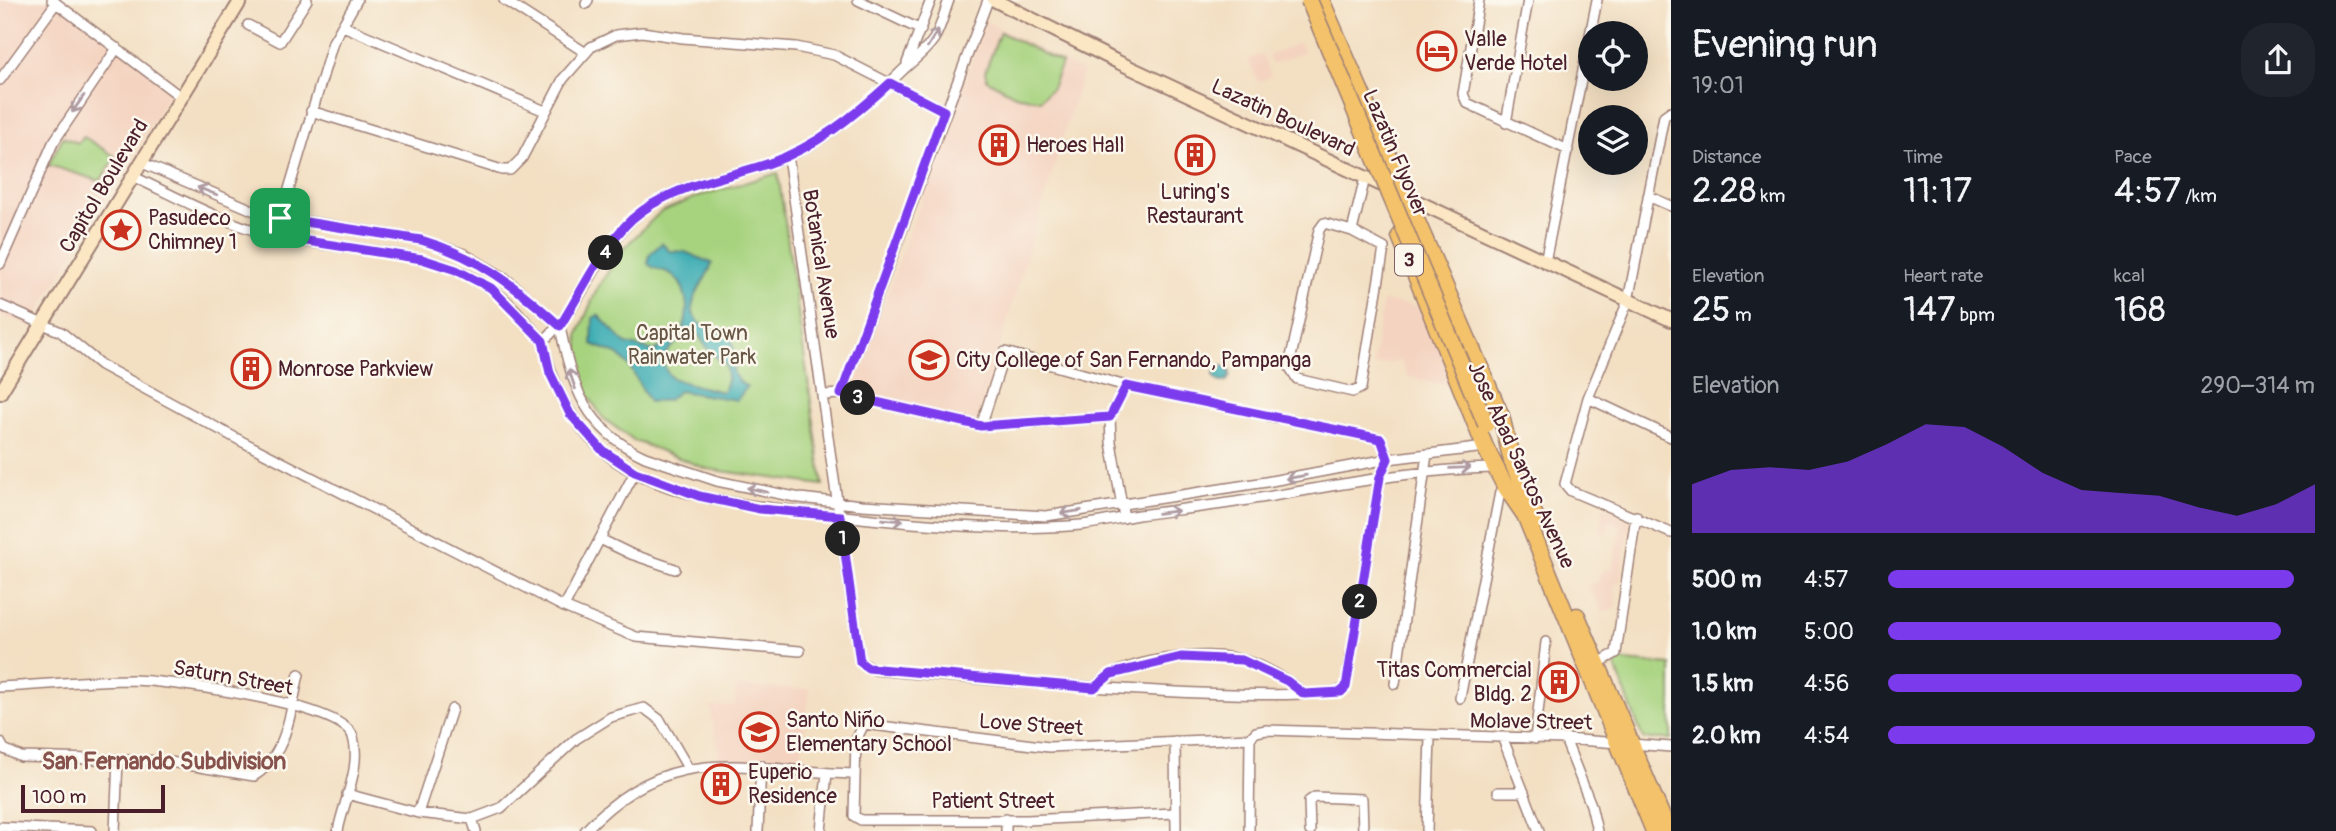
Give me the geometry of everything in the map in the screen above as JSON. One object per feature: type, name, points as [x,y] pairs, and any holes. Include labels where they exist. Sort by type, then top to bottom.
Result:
[{"type":"highway","name":"Jose Abad Santos Avenue","points":[[1307,0],[1384,189],[1427,308],[1485,447],[1494,468],[1525,515],[1592,665]]},
{"type":"highway","name":"Lazatin Flyover","points":[[1307,0],[1490,423],[1512,461]]},
{"type":"highway","name":"Jose Abad Santos Avenue","points":[[1318,0],[1501,416],[1512,461],[1624,743],[1654,831]]},
{"type":"highway","name":"Lazatin Flyover","points":[[1318,0],[1525,515]]},
{"type":"highway","points":[[1384,189],[1395,171]]},
{"type":"highway","name":"Jose Abad Santos Avenue","points":[[1624,743],[1668,831]]},
{"type":"main road","name":"Capitol Boulevard","points":[[0,393],[5,374],[44,323],[131,176],[241,0]]},
{"type":"main road","name":"Lazatin Boulevard","points":[[994,0],[1118,62],[1366,177],[1384,189],[1406,196],[1671,320]]},
{"type":"street","points":[[248,25],[280,42],[307,0]]},
{"type":"street","points":[[275,236],[333,42],[357,0]]},
{"type":"street","points":[[504,0],[586,53]]},
{"type":"street","points":[[858,0],[922,30]]},
{"type":"street","points":[[905,68],[932,0]]},
{"type":"street","points":[[543,341],[560,326],[612,244],[644,210],[680,190],[788,156],[824,137],[890,83],[931,43],[949,0]]},
{"type":"street","points":[[841,394],[944,111],[988,0]]},
{"type":"street","points":[[1479,0],[1464,94],[1471,106],[1567,150]]},
{"type":"street","points":[[1506,123],[1528,0]]},
{"type":"street","points":[[1545,262],[1597,0]]},
{"type":"street","points":[[0,80],[54,2],[181,97]]},
{"type":"street","points":[[343,26],[545,111]]},
{"type":"street","points":[[311,111],[502,170],[516,167],[563,79],[586,53],[616,35],[642,32],[796,47],[834,55],[944,111]]},
{"type":"street","points":[[0,264],[53,143],[117,48]]},
{"type":"street","points":[[0,62],[9,68]]},
{"type":"street","points":[[1671,111],[1664,116],[1628,300],[1588,398],[1565,484],[1571,491],[1636,516],[1671,533]]},
{"type":"street","name":"Botanical Avenue","points":[[788,156],[860,662],[863,666],[875,670],[1094,688]]},
{"type":"street","points":[[140,162],[262,214],[421,240],[464,254],[505,278],[560,326],[568,368],[577,395],[595,420],[630,450],[717,481],[838,502],[1046,516],[1266,482],[1388,459],[1485,447]]},
{"type":"street","points":[[131,176],[275,236],[441,264],[491,288],[543,341],[550,373],[570,414],[602,450],[635,472],[699,496],[760,509],[1005,528],[1080,525],[1426,470],[1494,468]]},
{"type":"street","points":[[1352,231],[1366,177]]},
{"type":"street","points":[[1648,196],[1671,206]]},
{"type":"street","points":[[1324,223],[1331,223],[1352,231],[1384,248],[1361,388],[1353,392],[1297,379],[1289,366],[1319,230],[1324,223]]},
{"type":"street","points":[[0,305],[61,332],[101,365],[565,607],[636,637],[800,651]]},
{"type":"street","points":[[981,426],[1004,352],[1126,386],[1381,439],[1388,459],[1380,477],[1346,687],[1335,693],[1304,694],[1094,688]]},
{"type":"street","points":[[1124,518],[1111,442],[1110,417],[1126,386]]},
{"type":"street","points":[[824,395],[841,394],[981,426],[1110,417]]},
{"type":"street","points":[[1588,398],[1671,438]]},
{"type":"street","points":[[1395,684],[1427,454]]},
{"type":"street","points":[[565,607],[635,472]]},
{"type":"street","points":[[1460,698],[1500,492],[1505,486]]},
{"type":"street","points":[[1592,665],[1616,653],[1636,516]]},
{"type":"street","points":[[600,539],[631,554],[675,569]]},
{"type":"street","points":[[1535,739],[1546,642]]},
{"type":"street","points":[[1094,688],[1111,674],[1182,657],[1242,660],[1287,681],[1304,694]]},
{"type":"street","points":[[0,742],[4,748],[21,757],[164,761],[254,776],[269,767],[277,754],[299,674]]},
{"type":"street","name":"Saturn Street","points":[[0,687],[133,680],[195,685],[292,706],[342,722],[349,730],[355,754],[338,831]]},
{"type":"street","points":[[347,794],[418,813],[472,819],[501,808],[576,739],[611,717],[644,708],[654,713],[688,768]]},
{"type":"street","points":[[418,813],[452,709]]},
{"type":"street","name":"Love Street","points":[[855,774],[856,740],[864,724],[1049,747],[1250,738]]},
{"type":"street","name":"Molave Street","points":[[1250,738],[1256,732],[1265,730],[1565,739],[1671,747]]},
{"type":"street","points":[[1427,831],[1430,737]]},
{"type":"street","points":[[1249,831],[1250,738]]},
{"type":"street","points":[[1503,739],[1539,831]]},
{"type":"street","points":[[1565,739],[1591,806],[1597,831]]},
{"type":"street","points":[[1175,741],[1176,831]]},
{"type":"street","points":[[115,831],[118,759]]},
{"type":"street","points":[[584,831],[597,817],[650,781],[688,768],[761,765],[855,774]]},
{"type":"street","points":[[758,831],[761,765]]},
{"type":"street","points":[[821,831],[827,773]]},
{"type":"street","name":"Patient Street","points":[[855,774],[854,816],[861,820],[1006,819],[1175,813]]},
{"type":"street","points":[[1498,792],[1524,792]]},
{"type":"street","points":[[1310,831],[1310,801],[1315,797],[1362,799],[1363,831]]},
{"type":"street","points":[[472,819],[476,831]]},
{"type":"street","points":[[1006,819],[1006,831]]},
{"type":"street","points":[[0,827],[92,831]]},
{"type":"shaded area","points":[[0,0],[66,0],[176,82],[30,326],[0,315]]},
{"type":"shaded area","points":[[986,21],[1083,72],[973,433],[852,391]]},
{"type":"shaded area","points":[[1299,43],[1303,52],[1272,64],[1268,56]]},
{"type":"shaded area","points":[[1262,54],[1271,76],[1258,82],[1248,59]]},
{"type":"shaded area","points":[[1383,301],[1421,307],[1455,387],[1408,377],[1401,361],[1373,366]]},
{"type":"shaded area","points":[[1604,506],[1630,521],[1620,581],[1614,586],[1617,607],[1603,612],[1588,586],[1599,581],[1599,574],[1605,569],[1612,569],[1621,526],[1610,520],[1608,532],[1599,533]]},
{"type":"shaded area","name":"Santo Niño Elementary School","points":[[735,687],[810,689],[801,757],[720,764],[710,707],[735,705]]},
{"type":"green space","points":[[1000,32],[1062,63],[1052,88],[1040,100],[1015,95],[987,80],[985,72]]},
{"type":"green space","points":[[63,137],[78,143],[84,137],[116,157],[100,181],[48,165]]},
{"type":"green space","name":"Capital Town Rainwater Park","points":[[778,173],[823,485],[707,469],[633,440],[603,418],[581,385],[578,334],[597,289],[622,250],[660,212],[699,196]]},
{"type":"green space","points":[[1613,660],[1671,665],[1671,739],[1643,739]]},
{"type":"water","points":[[662,243],[669,251],[685,252],[712,263],[696,293],[692,309],[701,324],[731,337],[733,370],[739,381],[747,387],[737,400],[679,391],[668,400],[649,402],[630,367],[619,355],[592,344],[593,318],[598,315],[626,344],[655,351],[683,329],[687,306],[684,290],[669,273],[648,264],[649,255]],"holes":[[[697,333],[710,352],[726,365],[727,380],[723,392],[673,378],[665,369],[664,361],[670,348],[690,335]]]},
{"type":"water","points":[[1222,366],[1230,374],[1222,382],[1214,374]]},
{"type":"place","name":"Valle Verde Hotel","points":[[1437,51]]},
{"type":"place","name":"Heroes Hall","points":[[999,145]]},
{"type":"place","name":"Luring's Restaurant","points":[[1195,155]]},
{"type":"place","name":"Pasudeco Chimney 1","points":[[121,230]]},
{"type":"place","name":"City College of San Fernando, Pampanga","points":[[929,360]]},
{"type":"place","name":"Monrose Parkview","points":[[251,369]]},
{"type":"place","name":"Titas Commercial Bldg. 2","points":[[1559,682]]},
{"type":"place","name":"Santo Niño Elementary School","points":[[759,732]]},
{"type":"place","name":"Euperio Residence","points":[[721,784]]},
{"type":"district","name":"San Fernando Subdivision","points":[[164,761]]},
{"type":"route","points":[[890,83],[944,111],[841,394],[981,426],[1110,417],[1126,386],[1381,439],[1388,459],[1380,477],[1346,687],[1335,693],[1304,694],[1287,681],[1250,663],[1235,659],[1173,657],[1111,674],[1102,678],[1094,688],[875,670],[863,666],[860,662],[840,516],[760,509],[699,496],[635,472],[602,450],[570,414],[550,373],[543,341],[491,288],[456,270],[422,259],[275,236],[280,218],[421,240],[464,254],[505,278],[560,326],[612,244],[631,220],[644,210],[680,190],[771,163],[803,149],[852,116],[890,83]]}]
